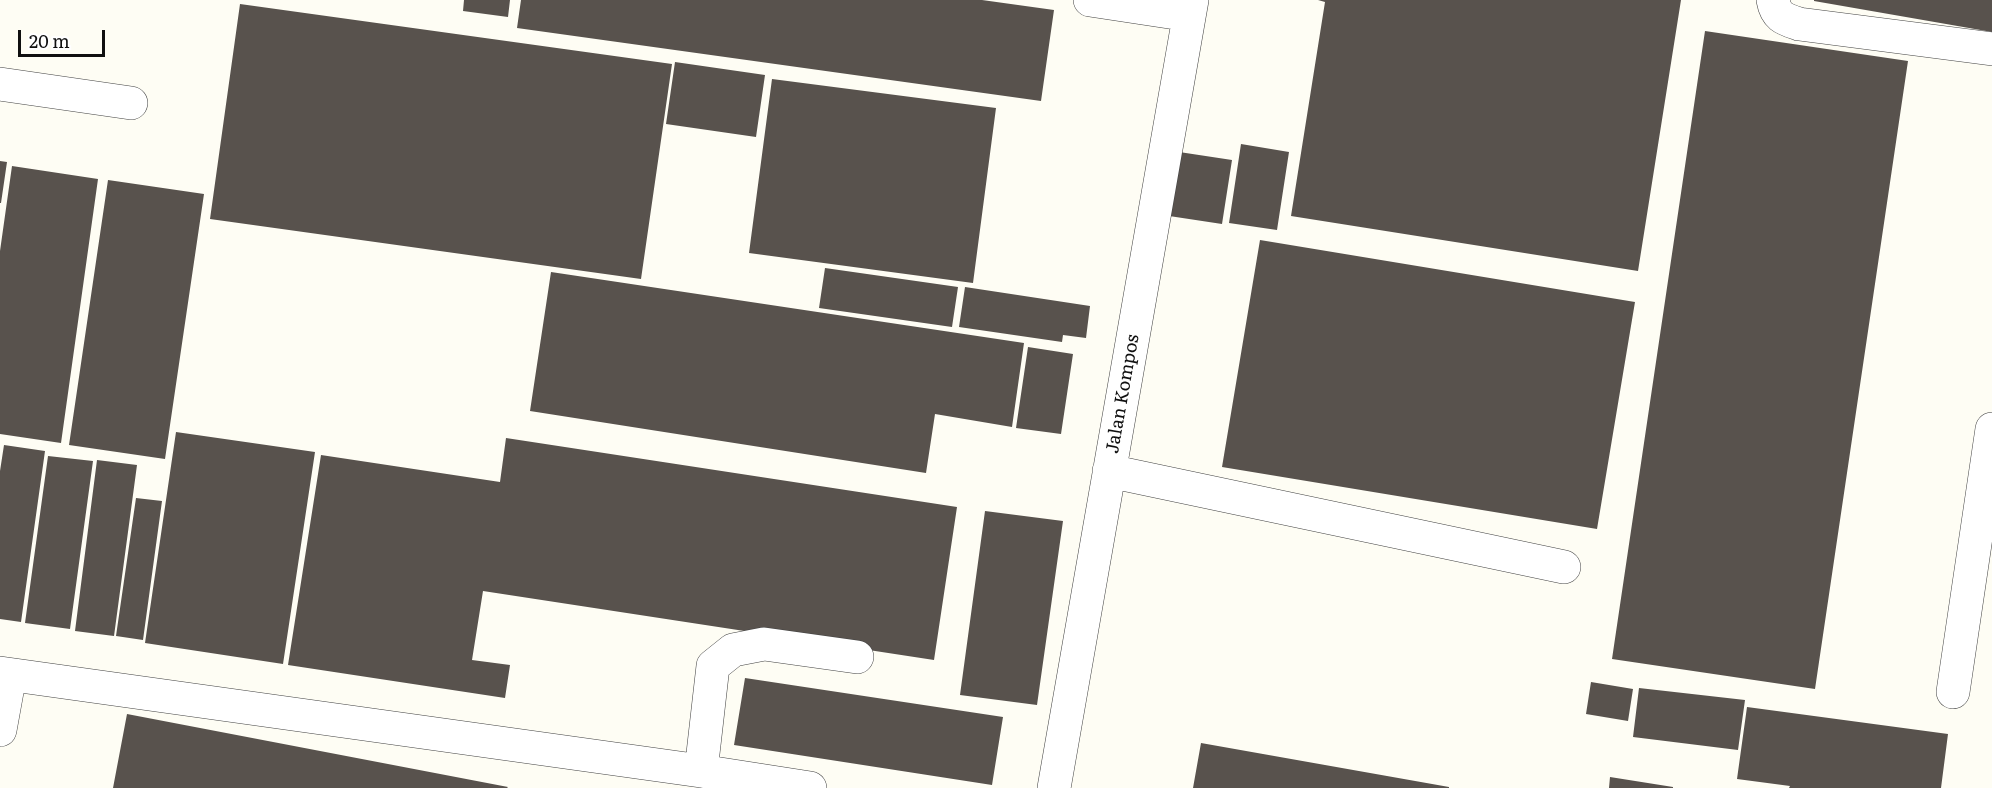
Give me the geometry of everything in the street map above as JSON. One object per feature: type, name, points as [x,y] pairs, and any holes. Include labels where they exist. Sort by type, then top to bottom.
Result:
[{"type":"street","points":[[1090,0],[1191,8]]},
{"type":"street","points":[[1773,0],[1775,12],[1785,20],[1799,24],[1992,49]]},
{"type":"street","name":"Jalan Kompos","points":[[1054,788],[1191,8]]},
{"type":"street","points":[[0,84],[131,103]]},
{"type":"street","points":[[1953,692],[1992,429]]},
{"type":"street","points":[[1109,471],[1564,567]]},
{"type":"street","points":[[701,771],[713,666],[733,650],[764,644],[857,657]]},
{"type":"street","points":[[0,730],[5,674],[810,788]]},
{"type":"building","points":[[464,0],[510,0],[508,17],[463,11]]},
{"type":"building","points":[[521,0],[982,0],[1054,10],[1041,101],[517,28]]},
{"type":"building","points":[[1318,0],[1681,0],[1638,271],[1291,216],[1325,2]]},
{"type":"building","points":[[1992,0],[1992,32],[1814,1]]},
{"type":"building","points":[[240,4],[672,64],[641,279],[210,219]]},
{"type":"building","points":[[1705,31],[1908,61],[1815,689],[1612,659]]},
{"type":"building","points":[[675,62],[765,75],[756,137],[666,124]]},
{"type":"building","points":[[772,79],[996,108],[973,283],[749,253]]},
{"type":"building","points":[[1241,144],[1289,152],[1277,230],[1229,223]]},
{"type":"building","points":[[1166,150],[1232,160],[1222,224],[1156,214]]},
{"type":"building","points":[[0,161],[7,162],[1,203],[0,203]]},
{"type":"building","points":[[12,166],[98,179],[61,443],[0,434],[0,251]]},
{"type":"building","points":[[108,180],[204,194],[165,459],[69,445]]},
{"type":"building","points":[[1260,240],[1635,302],[1597,529],[1222,467]]},
{"type":"building","points":[[825,268],[958,287],[952,327],[819,308]]},
{"type":"building","points":[[551,272],[1024,343],[1012,427],[935,414],[926,473],[530,411]]},
{"type":"building","points":[[965,287],[1090,306],[1086,338],[1063,335],[1062,342],[959,327]]},
{"type":"building","points":[[1028,347],[1073,354],[1061,434],[1016,428]]},
{"type":"building","points":[[176,432],[315,452],[283,664],[145,643]]},
{"type":"building","points":[[506,438],[957,507],[934,660],[483,591],[472,660],[510,665],[505,698],[288,665],[321,455],[500,482]]},
{"type":"building","points":[[4,445],[45,451],[21,622],[0,619],[0,471]]},
{"type":"building","points":[[48,456],[93,461],[70,629],[25,623]]},
{"type":"building","points":[[97,460],[137,465],[114,636],[75,631]]},
{"type":"building","points":[[136,498],[162,501],[143,640],[116,636]]},
{"type":"building","points":[[985,511],[1063,521],[1037,705],[960,695]]},
{"type":"building","points":[[745,678],[1003,717],[992,785],[734,745]]},
{"type":"building","points":[[1591,682],[1633,689],[1628,721],[1586,714]]},
{"type":"building","points":[[1639,688],[1745,700],[1738,750],[1633,737]]},
{"type":"building","points":[[1747,707],[1948,734],[1941,788],[1789,788],[1790,786],[1737,779]]},
{"type":"building","points":[[127,714],[508,787],[113,788]]},
{"type":"building","points":[[1201,743],[1449,787],[1449,788],[1193,788]]},
{"type":"building","points":[[1610,777],[1673,787],[1673,788],[1609,788]]}]
